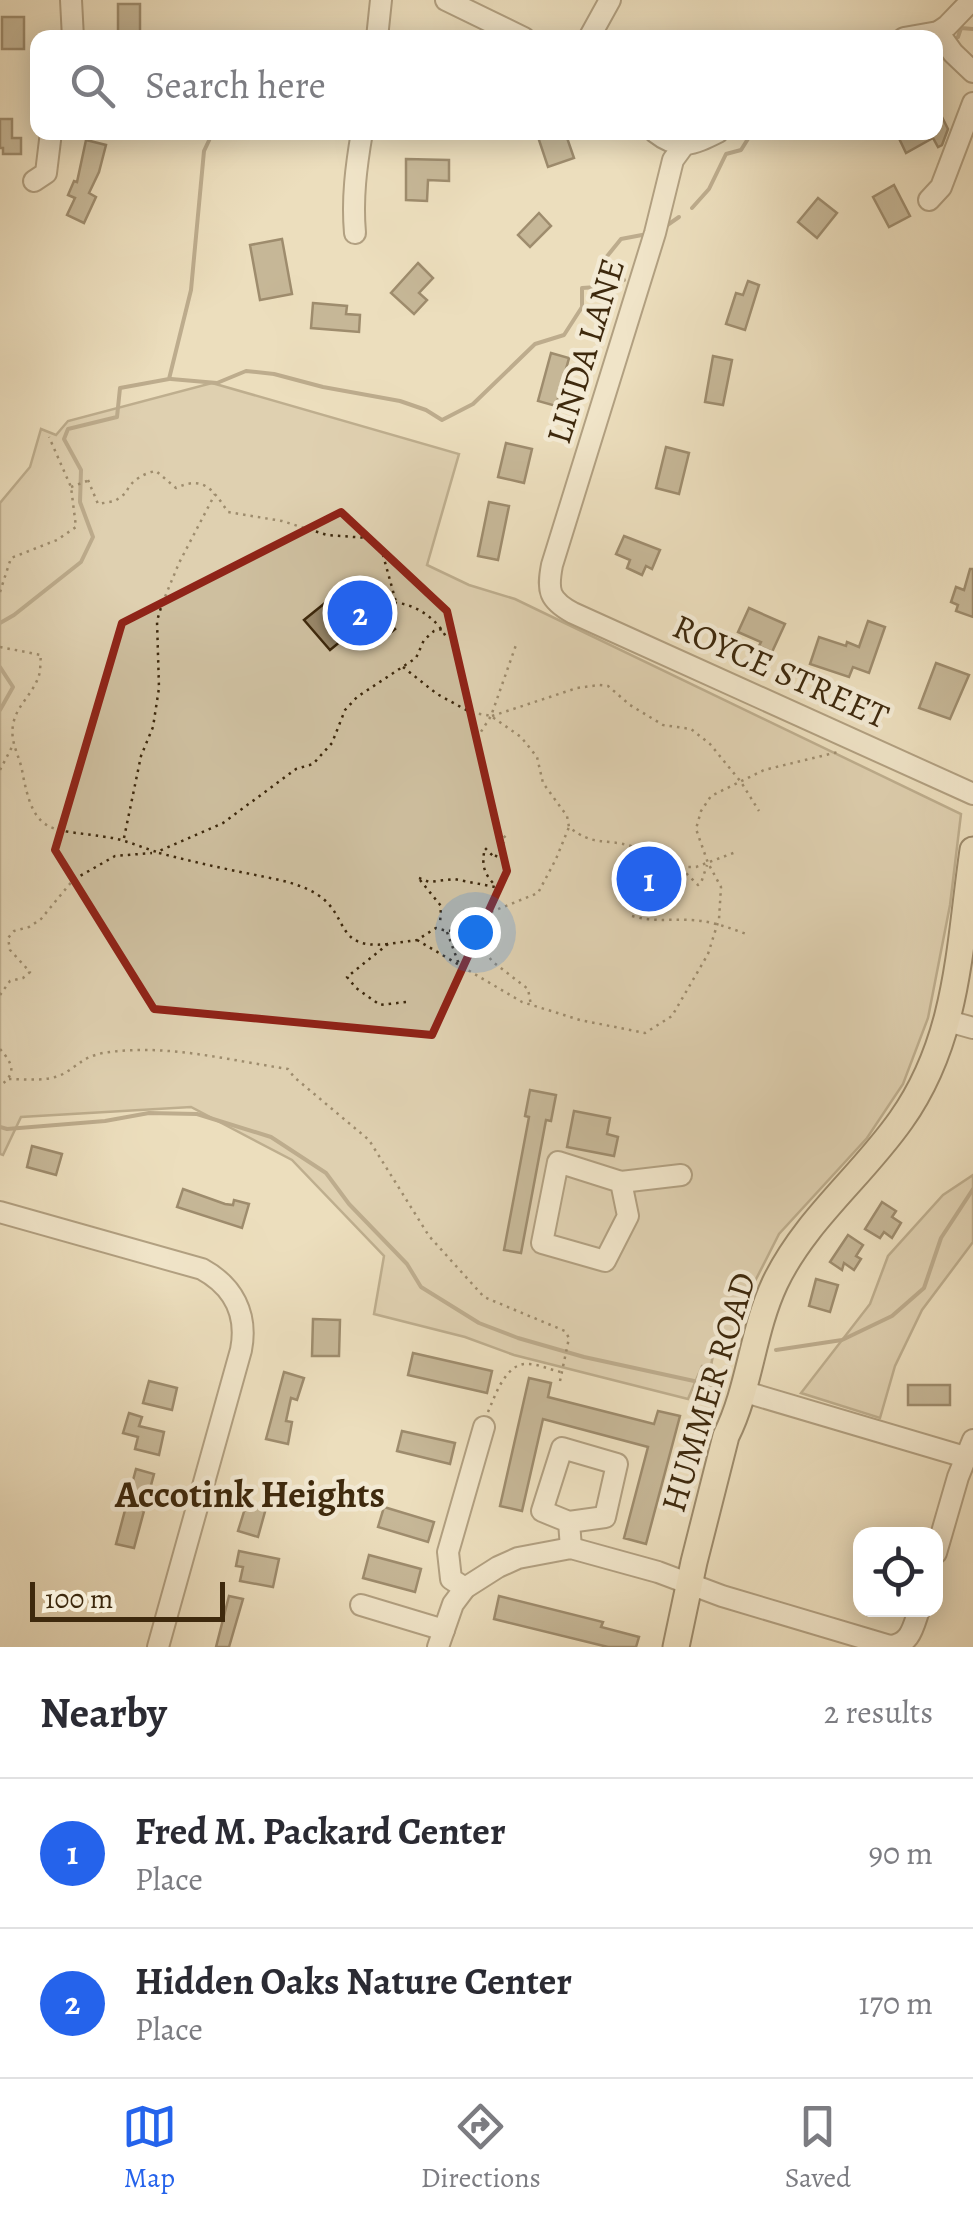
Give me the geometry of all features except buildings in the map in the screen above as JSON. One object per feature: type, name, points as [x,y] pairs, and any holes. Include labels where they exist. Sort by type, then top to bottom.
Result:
[{"type":"main road","name":"HUMMER ROAD","points":[[676,1647],[726,1436],[775,1282],[810,1226],[901,1121],[960,1024],[960,951],[973,850]]},
{"type":"street","points":[[71,0],[73,30]]},
{"type":"street","points":[[378,30],[382,0]]},
{"type":"street","points":[[446,0],[508,30]]},
{"type":"street","points":[[593,30],[610,0]]},
{"type":"street","points":[[941,30],[972,0]]},
{"type":"street","points":[[943,39],[973,72]]},
{"type":"street","points":[[929,200],[941,187],[970,109]]},
{"type":"street","points":[[34,181],[46,173],[50,140]]},
{"type":"street","points":[[354,233],[354,178],[361,140]]},
{"type":"street","name":"LINDA LANE","points":[[562,607],[548,584],[552,565],[655,232],[670,145]]},
{"type":"street","name":"ROYCE STREET","points":[[562,607],[973,794]]},
{"type":"street","points":[[621,1182],[628,1216],[606,1261],[542,1243],[558,1162],[621,1182],[681,1175]]},
{"type":"street","points":[[0,1212],[202,1268],[224,1284],[240,1309],[241,1350],[158,1647]]},
{"type":"street","points":[[742,1391],[969,1448],[943,1531]]},
{"type":"street","points":[[464,1588],[451,1579],[448,1552],[484,1427]]},
{"type":"street","points":[[569,1522],[571,1548]]},
{"type":"street","points":[[361,1605],[441,1638],[453,1604],[464,1588],[518,1558],[571,1548],[890,1646],[906,1641],[917,1617]]},
{"type":"path","points":[[0,592],[11,558],[57,540],[76,527],[71,487],[49,437]]},
{"type":"path","points":[[92,469],[88,480],[98,504],[115,501],[146,473],[156,471],[176,488],[199,482],[215,494],[228,512],[282,521],[327,535],[368,538],[383,555],[396,602]]},
{"type":"path","points":[[71,487],[88,480]]},
{"type":"path","points":[[124,840],[159,688],[157,621],[179,563],[215,494]]},
{"type":"path","points":[[387,602],[429,615],[441,625],[446,637]]},
{"type":"path","points":[[0,994],[10,981],[24,978],[30,972],[10,950],[8,938],[41,918],[73,880],[116,856],[157,852],[223,824],[296,769],[313,764],[332,743],[344,710],[416,658],[424,640],[442,629]]},
{"type":"path","points":[[477,739],[491,716],[516,645]]},
{"type":"path","points":[[0,647],[41,655],[38,678],[12,727],[13,745],[31,804],[44,826],[58,832],[124,840],[157,852],[303,886],[329,904],[344,932],[370,946],[417,940],[440,927]]},
{"type":"path","points":[[402,666],[437,694],[470,712],[491,716],[521,736],[536,757],[543,783],[566,816],[569,827],[582,837],[632,846],[658,865],[664,859],[681,867],[698,885],[708,863]]},
{"type":"path","points":[[491,716],[577,688],[608,686],[662,725],[691,729],[710,744],[759,811]]},
{"type":"path","points":[[470,712],[498,830],[506,838],[495,858],[485,848],[482,862],[488,879],[496,887]]},
{"type":"path","points":[[417,940],[531,1005],[580,1020],[644,1032],[672,1016],[708,954],[718,923],[721,887],[696,829],[711,796],[764,770],[836,752],[857,742]]},
{"type":"path","points":[[0,770],[13,745]]},
{"type":"path","points":[[440,927],[460,930],[464,911],[481,916],[538,893],[569,827]]},
{"type":"path","points":[[681,867],[696,867],[736,852]]},
{"type":"path","points":[[440,927],[441,906],[419,878],[429,882],[454,879],[496,887]]},
{"type":"path","points":[[496,887],[496,909]]},
{"type":"path","points":[[481,916],[486,934],[483,950],[528,989],[531,1005]]},
{"type":"path","points":[[632,916],[644,920],[718,923],[749,935]]},
{"type":"path","points":[[447,931],[460,967]]},
{"type":"path","points":[[388,944],[347,978],[380,1006],[406,1002]]},
{"type":"path","points":[[0,1049],[10,1061],[9,1079]]},
{"type":"path","points":[[0,1086],[9,1079],[48,1079],[63,1074],[86,1056],[108,1052],[168,1050],[288,1069],[369,1140],[429,1236],[484,1297],[565,1331],[569,1338],[560,1381]]},
{"type":"path","points":[[484,1427],[500,1387],[516,1366],[524,1363],[562,1372]]},
{"type":"highlighted area","points":[[341,512],[447,611],[507,871],[432,1035],[154,1009],[55,850],[122,623]]},
{"type":"shaded area","points":[[212,383],[459,454],[427,565],[469,585],[515,599],[961,814],[950,905],[928,1018],[903,1084],[867,1138],[779,1234],[750,1291],[733,1354],[713,1355],[711,1366],[702,1366],[688,1399],[374,1314],[384,1256],[292,1160],[191,1107],[21,1117],[3,1155],[0,1154],[0,503],[30,467],[41,429],[56,435],[68,421]]},
{"type":"shaded area","points":[[973,1175],[973,1242],[922,1310],[895,1366],[880,1418],[801,1393],[870,1304],[888,1256],[943,1195]]},
{"type":"waterway","points":[[958,37],[961,28],[973,29]]},
{"type":"waterway","points":[[0,623],[81,562],[93,537],[80,502],[81,470],[64,439],[68,429],[117,417],[120,388],[169,379],[191,290],[204,151],[209,140]]},
{"type":"waterway","points":[[692,208],[709,189],[726,154],[741,150],[747,140]]},
{"type":"waterway","points":[[666,226],[679,217]]},
{"type":"waterway","points":[[171,379],[217,383],[246,371],[274,374],[400,401],[442,420],[473,404],[535,344],[564,335],[582,307],[582,288],[612,286],[624,280],[604,260],[621,239],[642,235]]},
{"type":"waterway","points":[[0,667],[13,687],[0,710]]},
{"type":"waterway","points":[[0,1127],[105,1121],[149,1113],[197,1114],[271,1137],[326,1173],[349,1204],[407,1264],[421,1287],[479,1323],[584,1357],[717,1386]]},
{"type":"waterway","points":[[776,1350],[842,1340],[892,1316],[924,1288],[941,1238],[973,1189]]},
{"type":"place","name":"Hidden Oaks Nature Center","points":[[360,613]]},
{"type":"place","name":"Fred M. Packard Center","points":[[649,879]]},
{"type":"district","name":"Accotink Heights","points":[[250,1494]]}]
